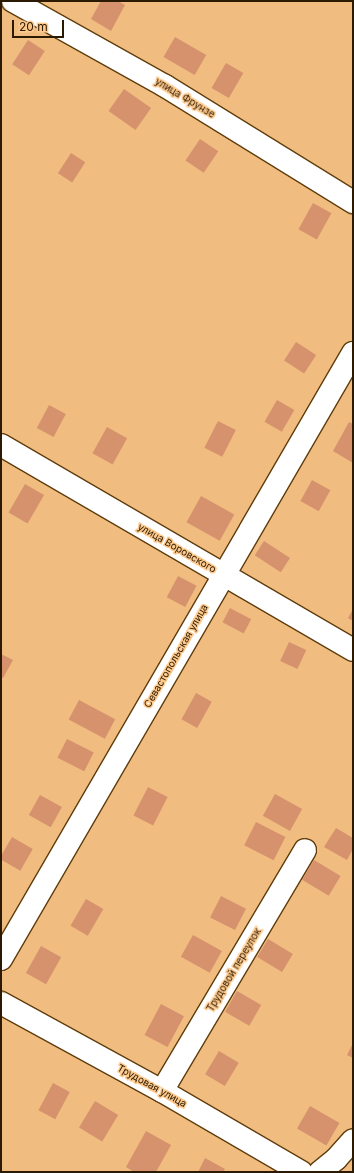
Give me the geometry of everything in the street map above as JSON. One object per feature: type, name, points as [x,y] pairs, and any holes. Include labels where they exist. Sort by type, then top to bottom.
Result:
[{"type":"street","name":"улица Фрунзе","points":[[13,1],[165,86],[353,202]]},
{"type":"street","name":"Севастопольская улица","points":[[1,959],[222,575],[353,353]]},
{"type":"street","name":"улица Воровского","points":[[1,446],[353,650]]},
{"type":"street","name":"Трудовой переулок","points":[[162,1091],[305,850]]},
{"type":"street","name":"Трудовая улица","points":[[1,1003],[162,1091],[301,1172]]},
{"type":"street","points":[[320,1172],[336,1160],[353,1140]]},
{"type":"building","points":[[101,1],[118,1],[125,5],[111,31],[91,19]]},
{"type":"building","points":[[175,37],[206,55],[195,75],[164,57]]},
{"type":"building","points":[[28,40],[45,51],[29,75],[12,64]]},
{"type":"building","points":[[226,63],[243,73],[229,98],[212,88]]},
{"type":"building","points":[[124,89],[151,108],[136,130],[109,111]]},
{"type":"building","points":[[200,139],[218,151],[204,173],[185,161]]},
{"type":"building","points":[[71,153],[85,162],[72,182],[58,173]]},
{"type":"building","points":[[313,203],[331,213],[317,239],[298,229]]},
{"type":"building","points":[[296,342],[316,355],[304,374],[284,360]]},
{"type":"building","points":[[277,400],[294,410],[282,432],[264,422]]},
{"type":"building","points":[[49,405],[66,414],[54,437],[37,428]]},
{"type":"building","points":[[218,421],[236,430],[222,457],[204,448]]},
{"type":"building","points":[[349,422],[353,424],[353,463],[333,451]]},
{"type":"building","points":[[107,427],[127,438],[113,464],[92,453]]},
{"type":"building","points":[[312,480],[330,490],[319,511],[300,501]]},
{"type":"building","points":[[25,484],[44,495],[28,524],[9,513]]},
{"type":"building","points":[[201,496],[234,514],[220,541],[186,522]]},
{"type":"building","points":[[264,541],[290,558],[281,572],[255,555]]},
{"type":"building","points":[[178,576],[197,586],[185,607],[167,597]]},
{"type":"building","points":[[230,608],[251,619],[244,633],[222,622]]},
{"type":"building","points":[[353,609],[353,621],[348,618]]},
{"type":"building","points":[[289,642],[306,650],[297,669],[280,661]]},
{"type":"building","points":[[1,654],[13,660],[3,678],[1,677]]},
{"type":"building","points":[[196,693],[212,702],[197,728],[181,719]]},
{"type":"building","points":[[79,700],[115,719],[105,739],[69,719]]},
{"type":"building","points":[[67,739],[94,753],[84,771],[57,758]]},
{"type":"building","points":[[148,787],[168,797],[153,825],[133,816]]},
{"type":"building","points":[[275,794],[302,809],[290,831],[263,816]]},
{"type":"building","points":[[40,795],[62,807],[51,827],[29,815]]},
{"type":"building","points":[[256,822],[285,837],[274,860],[244,845]]},
{"type":"building","points":[[336,828],[353,838],[353,849],[347,860],[324,847]]},
{"type":"building","points":[[12,837],[33,849],[20,871],[1,860],[1,856]]},
{"type":"building","points":[[314,860],[341,876],[329,896],[302,880]]},
{"type":"building","points":[[221,896],[246,909],[235,930],[210,917]]},
{"type":"building","points":[[86,899],[103,909],[88,936],[70,926]]},
{"type":"building","points":[[193,935],[222,951],[210,973],[181,957]]},
{"type":"building","points":[[268,939],[293,954],[282,972],[257,957]]},
{"type":"building","points":[[41,946],[61,957],[46,984],[26,973]]},
{"type":"building","points":[[237,991],[261,1005],[249,1026],[225,1012]]},
{"type":"building","points":[[161,1004],[184,1016],[168,1047],[145,1035]]},
{"type":"building","points":[[353,1043],[353,1058],[347,1055]]},
{"type":"building","points":[[219,1051],[239,1063],[225,1086],[205,1074]]},
{"type":"building","points":[[53,1083],[70,1092],[55,1119],[38,1110]]},
{"type":"building","points":[[95,1101],[118,1115],[102,1141],[79,1128]]},
{"type":"building","points":[[310,1106],[339,1123],[326,1146],[297,1129]]},
{"type":"building","points":[[146,1131],[171,1145],[156,1172],[134,1172],[126,1167]]},
{"type":"building","points":[[205,1158],[225,1169],[223,1172],[198,1172]]}]
